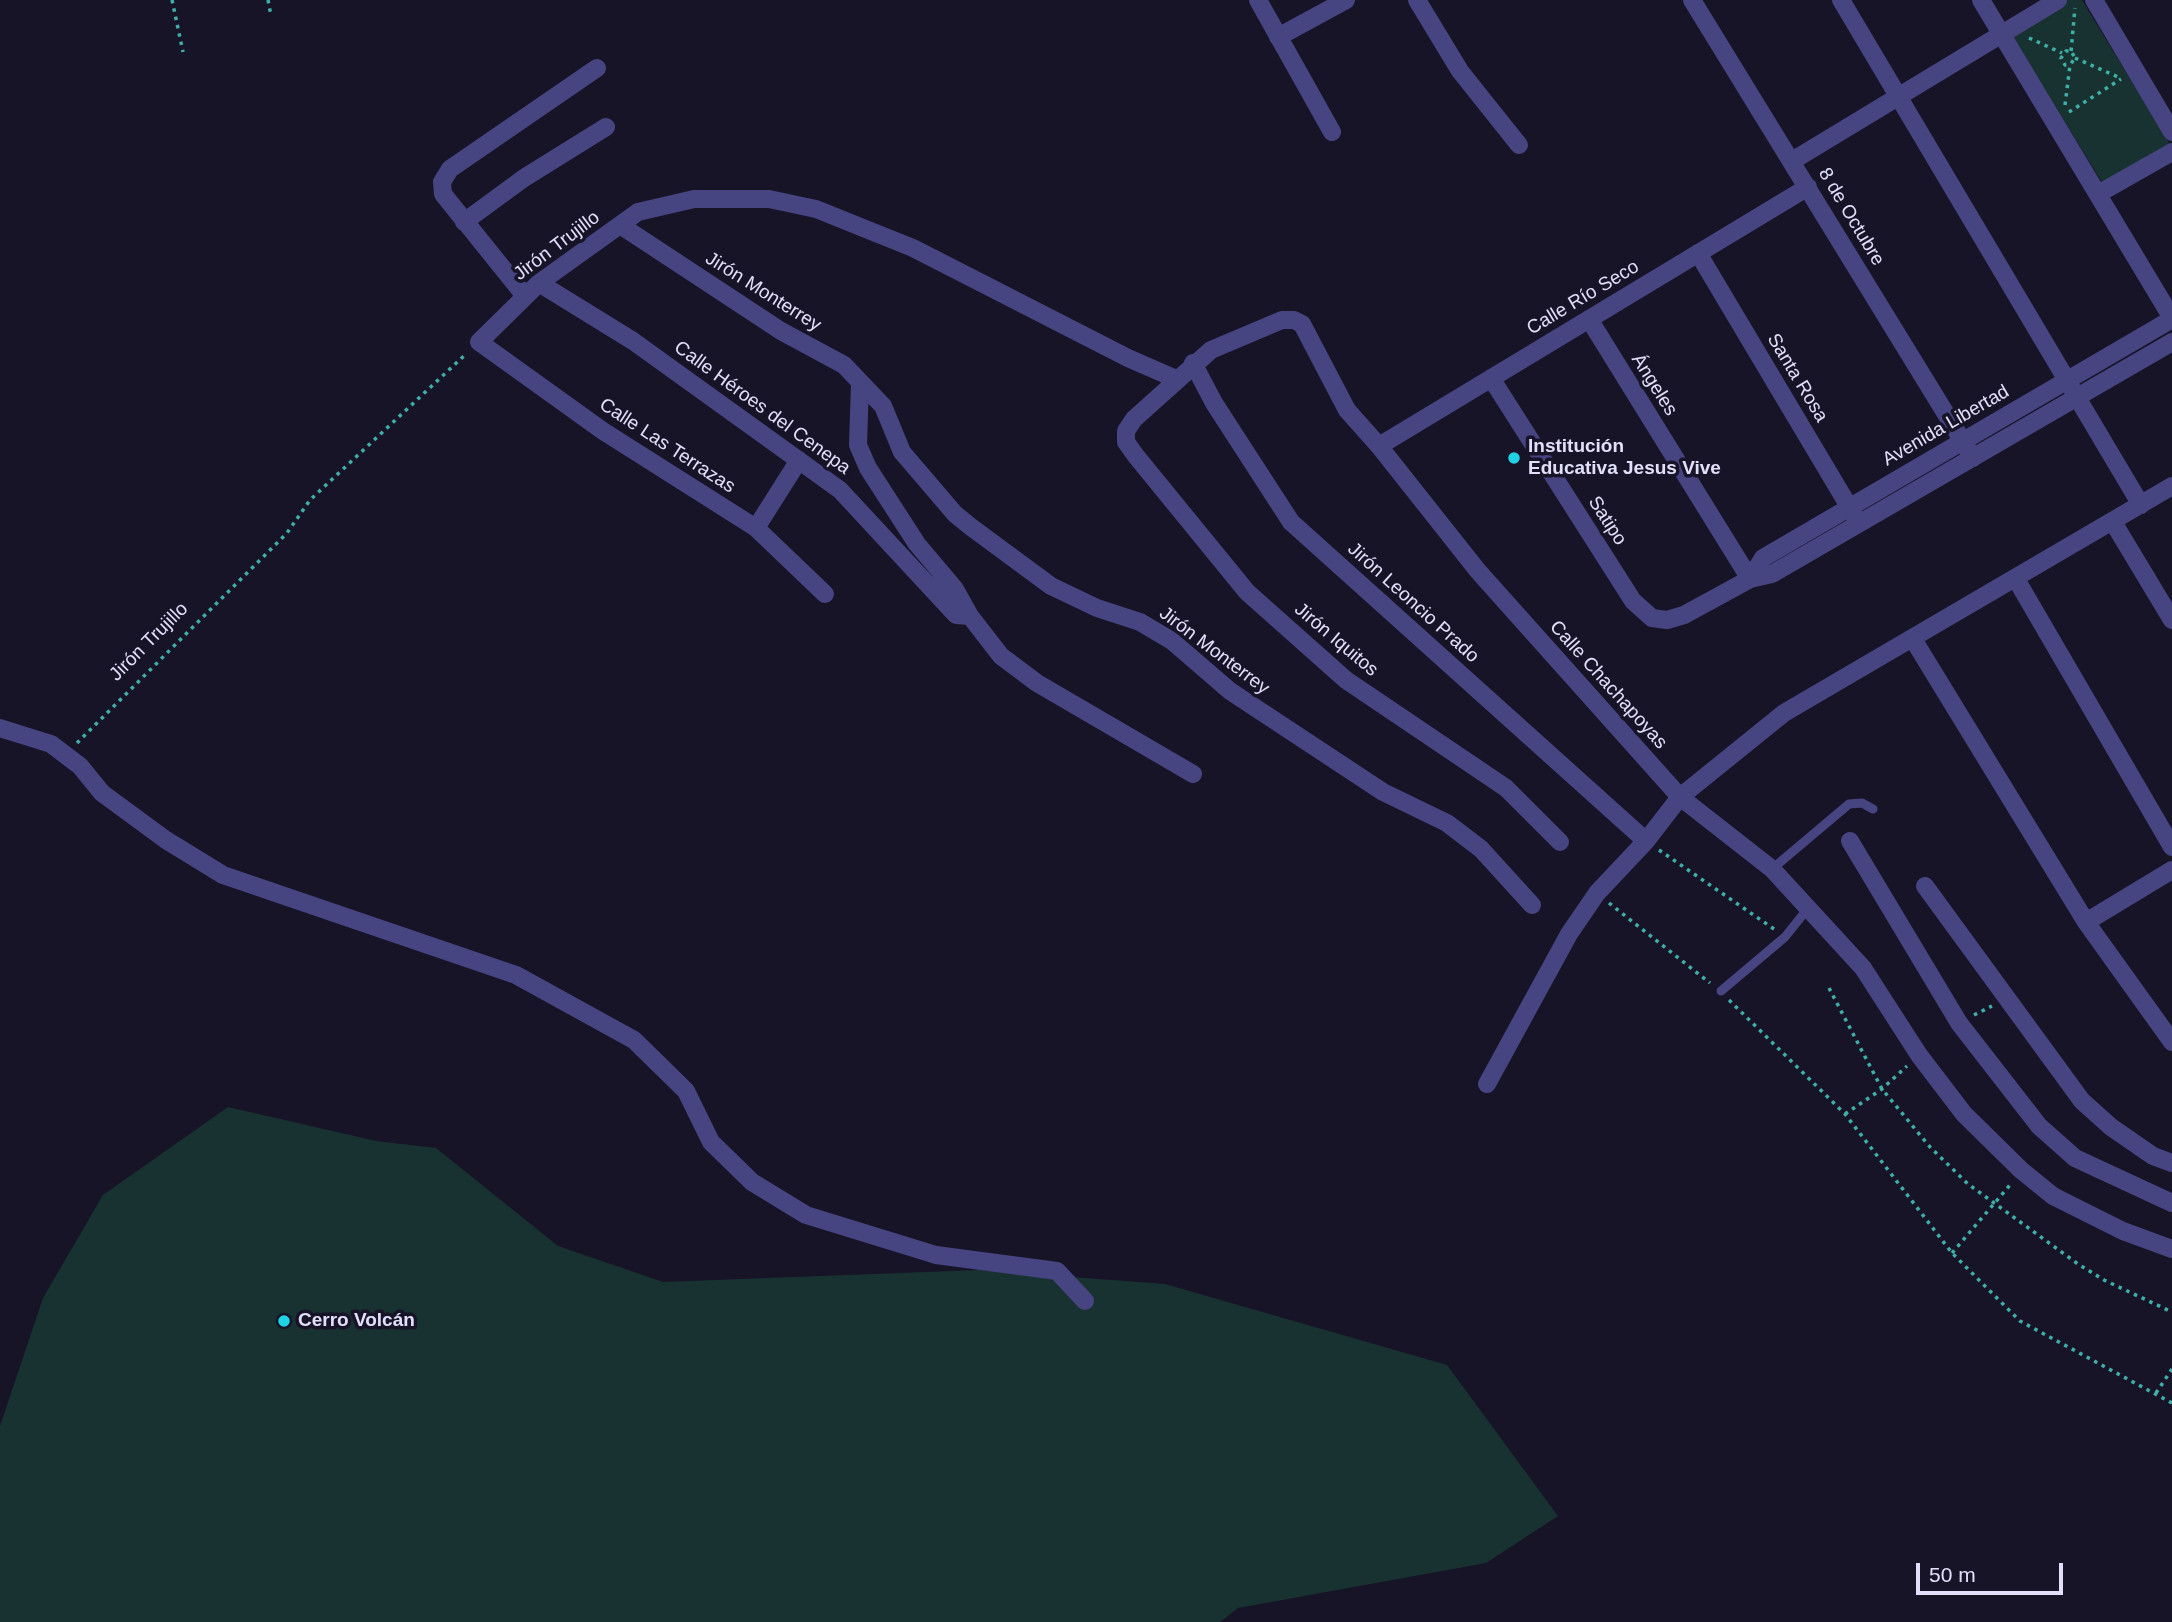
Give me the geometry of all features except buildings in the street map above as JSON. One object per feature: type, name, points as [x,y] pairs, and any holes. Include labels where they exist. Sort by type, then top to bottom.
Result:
[{"type":"street","points":[[1258,0],[1332,132]]},
{"type":"street","points":[[1278,37],[1346,0]]},
{"type":"street","points":[[1417,0],[1460,71],[1519,145]]},
{"type":"street","name":"8 de Octubre","points":[[1692,0],[1973,457]]},
{"type":"street","points":[[1841,0],[2141,505]]},
{"type":"street","points":[[1981,0],[2172,319]]},
{"type":"street","points":[[1792,161],[2058,0]]},
{"type":"street","points":[[2094,0],[2172,132]]},
{"type":"street","points":[[525,296],[443,194],[442,182],[450,169],[597,68]]},
{"type":"street","points":[[464,222],[524,178],[606,127]]},
{"type":"street","points":[[2098,194],[2172,152]]},
{"type":"street","name":"Calle Río Seco","points":[[1379,446],[1808,187]]},
{"type":"street","name":"Jirón Trujillo","points":[[479,342],[539,283],[638,212],[694,199],[769,199],[816,209],[913,248],[1128,358],[1176,379]]},
{"type":"street","name":"Jirón Monterrey","points":[[620,225],[781,331],[844,365],[883,406],[902,452],[955,514],[971,527],[1051,586],[1097,608],[1140,622],[1172,641],[1241,698],[1383,792],[1447,822],[1481,849],[1532,905]]},
{"type":"street","name":"Santa Rosa","points":[[1698,253],[1859,523]]},
{"type":"street","name":"Calle Héroes del Cenepa","points":[[539,283],[634,341],[840,490],[956,615],[970,616]]},
{"type":"street","name":"Ángeles","points":[[1589,319],[1750,579]]},
{"type":"street","name":"Avenida Libertad","points":[[1750,579],[1763,558],[2172,319]]},
{"type":"street","name":"Calle Chachapoyas","points":[[1193,363],[1211,350],[1282,320],[1294,320],[1309,334],[1347,410],[1379,446],[1478,571],[1680,797],[1772,869],[1809,907],[1863,968],[1919,1055],[1964,1114],[2021,1170],[2053,1196],[2123,1231],[2172,1249]]},
{"type":"street","name":"Calle Las Terrazas","points":[[479,342],[603,431],[756,528],[825,594]]},
{"type":"street","name":"Avenida Libertad","points":[[1644,614],[1667,620],[1684,615],[1750,579],[1772,574],[2172,342]]},
{"type":"street","points":[[1176,379],[1193,363]]},
{"type":"street","name":"Jirón Leoncio Prado","points":[[1193,363],[1228,425],[1291,522],[1646,841]]},
{"type":"street","name":"Jirón Iquitos","points":[[1176,379],[1134,419],[1126,432],[1126,442],[1247,592],[1346,680],[1506,788],[1560,842]]},
{"type":"street","name":"Satipo","points":[[1491,379],[1633,601],[1644,614]]},
{"type":"street","name":"Calle Héroes del Cenepa","points":[[860,383],[858,445],[868,468],[917,544],[954,589],[970,616],[1001,656],[1037,683],[1193,774]]},
{"type":"street","points":[[756,528],[799,460]]},
{"type":"street","points":[[1488,1084],[1569,934],[1597,893],[1646,841],[1680,797],[1784,713],[2172,486]]},
{"type":"street","points":[[2113,522],[2172,620]]},
{"type":"street","points":[[2016,579],[2172,847]]},
{"type":"street","points":[[1913,639],[2086,922],[2172,1042]]},
{"type":"street","points":[[0,728],[51,744],[80,766],[102,793],[166,841],[223,875],[516,975],[634,1040],[686,1091],[711,1142],[752,1182],[806,1215],[936,1255],[1057,1272],[1085,1301]]},
{"type":"street","points":[[1850,841],[1959,1023],[2039,1126],[2075,1158],[2172,1203]]},
{"type":"street","points":[[2086,922],[2172,870]]},
{"type":"street","points":[[1925,886],[2082,1101],[2142,1149],[2172,1163]]},
{"type":"lane","points":[[1772,869],[1849,804],[1863,803],[1873,809]]},
{"type":"lane","points":[[1721,991],[1785,937],[1809,907]]},
{"type":"path","points":[[172,0],[183,52]]},
{"type":"path","points":[[268,0],[271,16]]},
{"type":"path","points":[[2075,0],[2071,51],[2075,58],[2123,78],[2064,115],[2070,65],[2075,58]]},
{"type":"path","points":[[2028,38],[2062,53],[2071,51]]},
{"type":"path","points":[[2062,53],[2062,62],[2070,65]]},
{"type":"path","name":"Jirón Trujillo","points":[[65,755],[287,533],[310,500],[479,342]]},
{"type":"path","points":[[1646,841],[1785,937]]},
{"type":"path","points":[[1597,893],[1721,991],[1844,1114],[1952,1253],[2020,1321],[2172,1403]]},
{"type":"path","points":[[1829,988],[1882,1089],[1930,1147],[1994,1205],[2104,1280],[2172,1312]]},
{"type":"path","points":[[1952,1253],[2021,1170]]},
{"type":"path","points":[[2156,1394],[2172,1369]]},
{"type":"green space","points":[[2063,0],[2082,0],[2171,146],[2103,184],[2010,33]]},
{"type":"green space","points":[[228,1107],[376,1141],[436,1148],[558,1246],[663,1282],[979,1270],[1165,1284],[1447,1365],[1558,1516],[1486,1563],[1238,1608],[1220,1622],[0,1622],[0,1426],[43,1298],[103,1195]]},
{"type":"place","name":"Institución Educativa Jesus Vive","points":[[1514,458]]},
{"type":"place","name":"Cerro Volcán","points":[[284,1321]]}]
